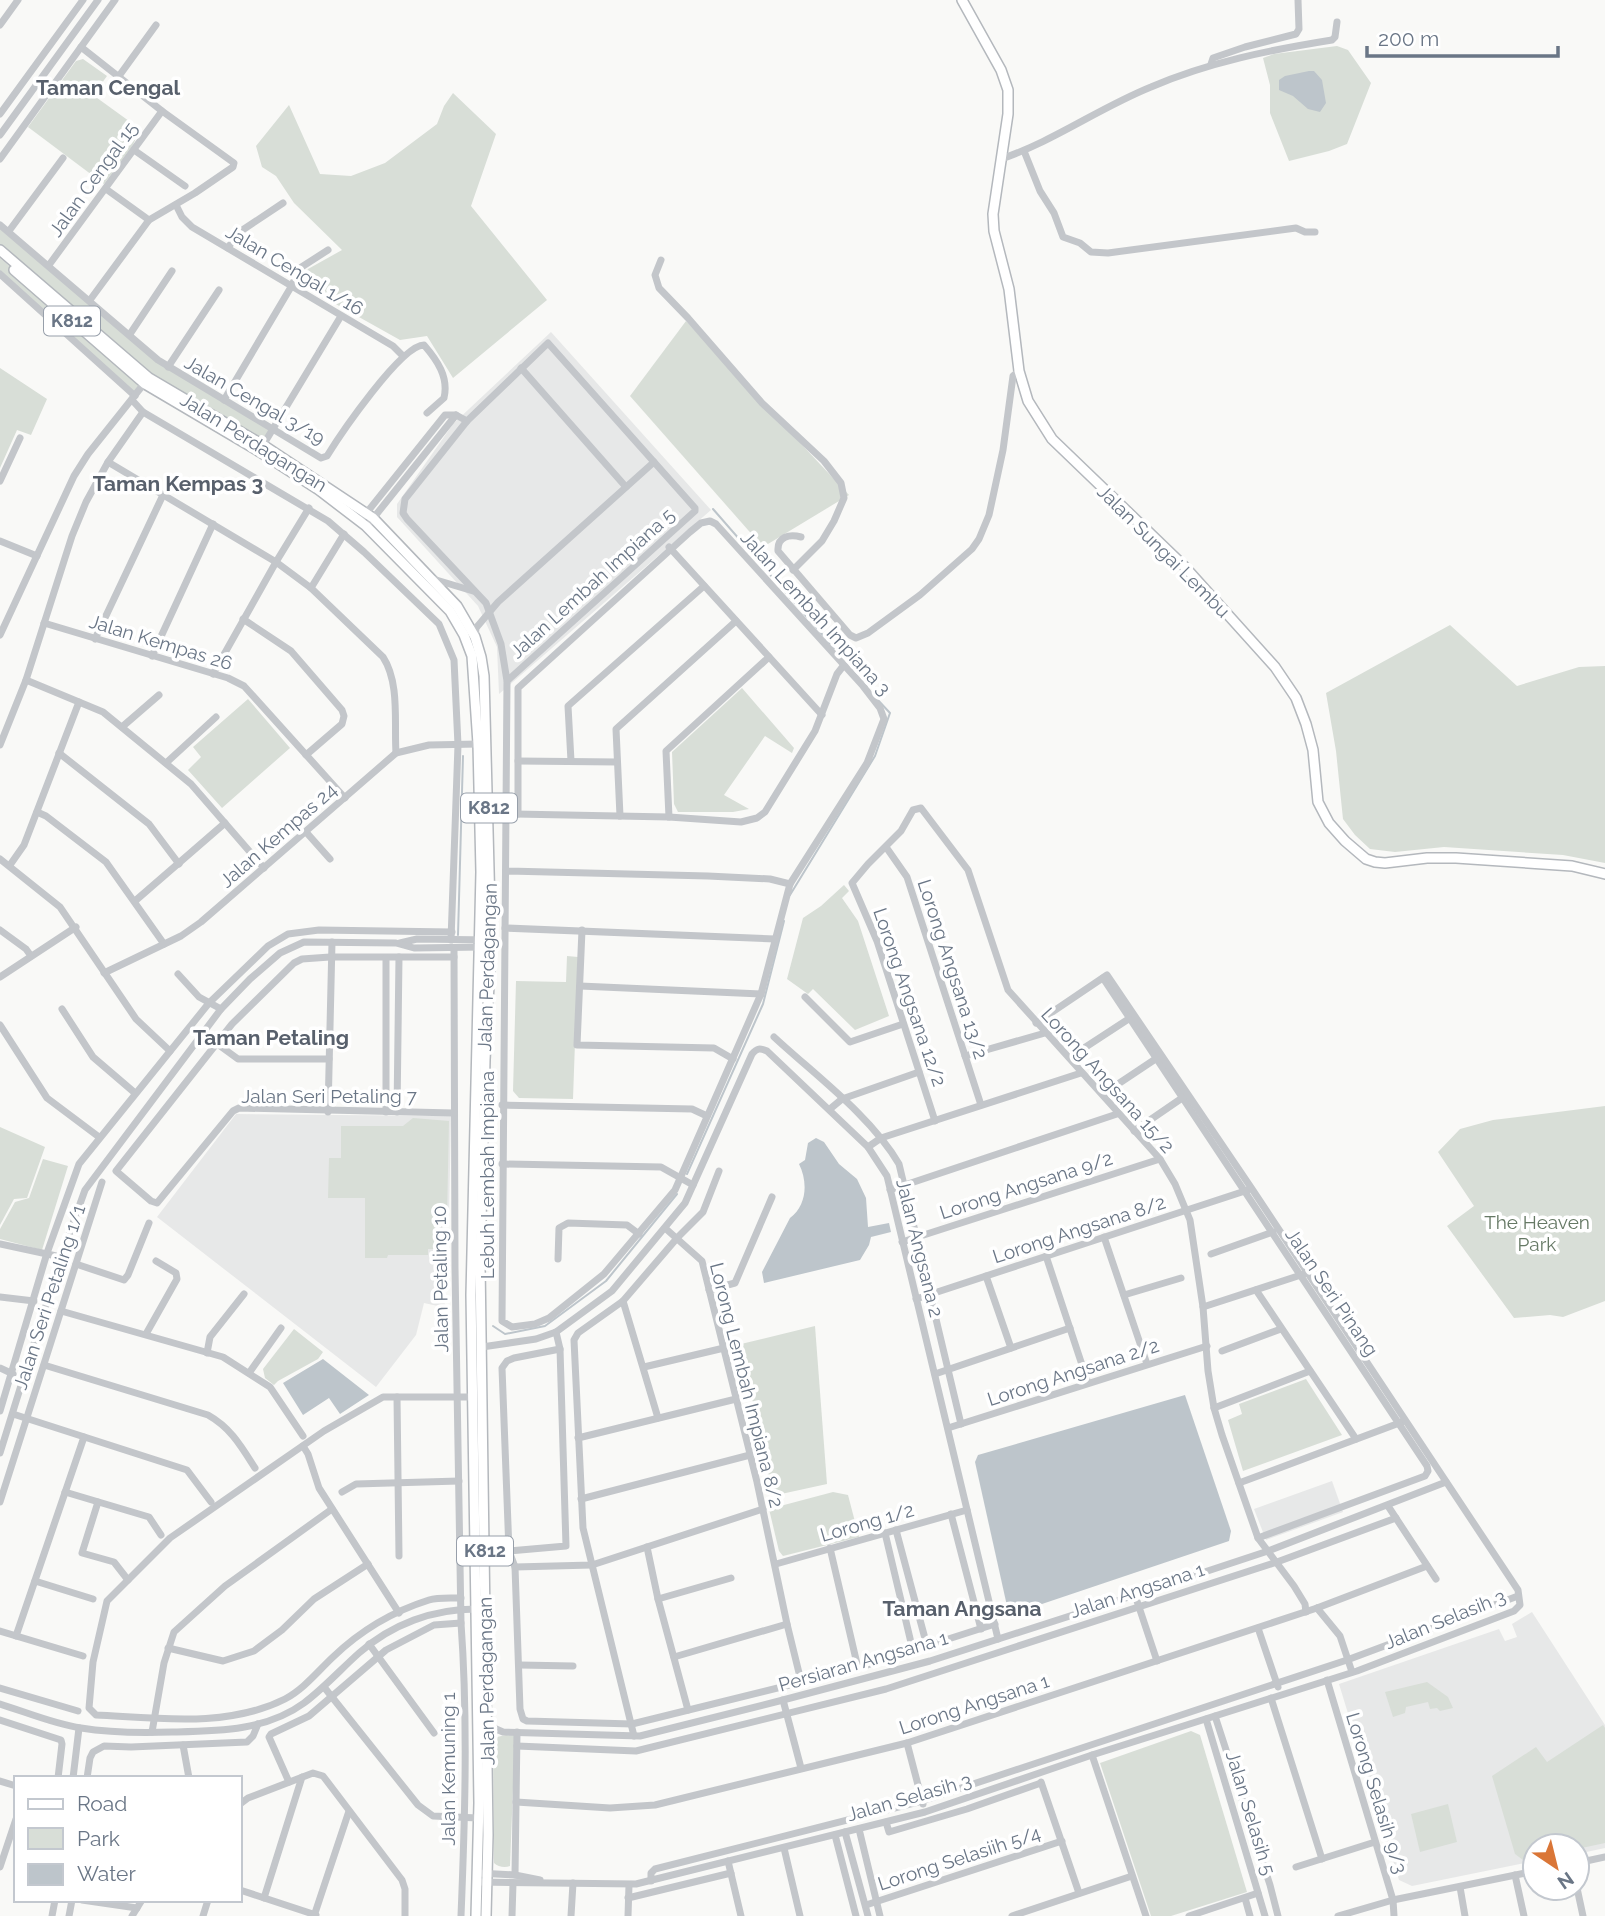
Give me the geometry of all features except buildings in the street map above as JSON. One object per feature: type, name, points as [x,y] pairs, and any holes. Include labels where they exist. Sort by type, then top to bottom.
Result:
[{"type":"main road","name":"Jalan Sungai Lembu","points":[[962,0],[1006,80],[1008,114],[994,196],[994,231],[1009,289],[1019,371],[1028,401],[1052,439],[1185,567],[1275,667],[1296,698],[1306,724],[1318,802],[1329,823],[1366,859],[1385,863],[1427,858],[1511,861],[1572,866],[1605,874]]},
{"type":"main road","name":"Jalan Perdagangan","points":[[0,250],[147,381]]},
{"type":"main road","name":"Jalan Perdagangan","points":[[0,258],[147,381],[261,449],[366,520],[433,579],[457,606],[475,637],[484,676],[491,943],[480,1264],[487,1741],[483,1878],[476,1916]]},
{"type":"main road","name":"Jalan Perdagangan","points":[[366,520],[450,611],[472,656],[478,744],[480,943],[471,1295],[472,1397],[478,1818],[486,1916]]},
{"type":"street","points":[[0,25],[18,0]]},
{"type":"street","points":[[0,114],[83,0]]},
{"type":"street","points":[[0,135],[98,0]]},
{"type":"street","points":[[0,159],[115,0]]},
{"type":"street","points":[[1211,64],[1213,58],[1296,34],[1299,29],[1298,0]]},
{"type":"street","points":[[1001,159],[1024,151],[1109,105],[1211,64],[1255,56],[1284,47],[1332,40],[1337,22]]},
{"type":"street","points":[[119,76],[156,25]]},
{"type":"street","points":[[81,47],[234,163],[233,167],[149,220],[90,300]]},
{"type":"street","name":"Jalan Cengal 15","points":[[49,265],[162,111]]},
{"type":"street","points":[[134,150],[185,186]]},
{"type":"street","points":[[1024,151],[1061,233],[1091,252],[1108,253],[1296,228],[1315,232]]},
{"type":"street","points":[[9,231],[63,158]]},
{"type":"street","points":[[106,189],[149,220]]},
{"type":"street","points":[[228,248],[238,233],[283,203]]},
{"type":"street","name":"Jalan Cengal 1/16","points":[[176,205],[192,228],[393,346],[403,356]]},
{"type":"street","name":"Jalan Cengal 3/19","points":[[0,225],[168,367],[321,458],[327,456],[357,411],[403,356]]},
{"type":"street","points":[[224,400],[300,268],[328,250]]},
{"type":"street","points":[[661,260],[655,275],[659,288],[762,403],[824,461],[841,483],[844,498],[834,521],[822,541],[793,570]]},
{"type":"street","points":[[130,334],[172,271]]},
{"type":"street","name":"Jalan Petaling 10","points":[[0,274],[134,398],[143,412],[309,508],[344,534],[439,624],[447,638],[454,660],[458,745],[452,940],[461,1609]]},
{"type":"street","points":[[168,367],[219,290]]},
{"type":"street","points":[[261,449],[341,316]]},
{"type":"street","points":[[475,637],[476,628],[498,602],[654,462],[548,343],[467,421],[413,489],[403,507],[407,519],[486,603],[498,602]]},
{"type":"street","points":[[403,356],[418,345],[424,345],[442,370],[446,391],[444,398],[428,414]]},
{"type":"street","points":[[521,368],[626,487]]},
{"type":"street","points":[[801,537],[789,535],[780,541],[778,547],[781,556],[850,635],[856,638],[868,633],[920,595],[972,549],[985,528],[1003,450],[1009,392],[1013,376],[1019,371]]},
{"type":"street","points":[[0,635],[74,476],[88,454],[147,381]]},
{"type":"street","points":[[0,746],[26,680],[72,536],[86,502],[108,462],[143,412]]},
{"type":"street","points":[[366,520],[445,415],[456,415],[467,421]]},
{"type":"street","points":[[366,520],[456,415]]},
{"type":"street","points":[[1,479],[20,438]]},
{"type":"street","points":[[108,462],[276,562],[311,588],[383,657],[391,669],[396,753]]},
{"type":"street","name":"Jalan Lembah Impiana 5","points":[[507,681],[695,511],[654,462]]},
{"type":"street","points":[[95,639],[163,495]]},
{"type":"street","points":[[213,674],[309,508]]},
{"type":"street","name":"Jalan Lembah Impiana 3","points":[[671,550],[701,523],[710,521],[716,524],[844,665],[880,708],[884,719],[867,762],[790,884]]},
{"type":"street","points":[[152,656],[213,524]]},
{"type":"street","points":[[311,588],[344,534]]},
{"type":"street","points":[[0,541],[37,555]]},
{"type":"street","points":[[663,541],[822,715]]},
{"type":"street","name":"Jalan Lembah Impiana 5","points":[[518,814],[517,688],[671,550]]},
{"type":"street","points":[[433,579],[475,592]]},
{"type":"street","points":[[571,761],[568,706],[704,586]]},
{"type":"street","name":"Lebuh Lembah Impiana","points":[[486,603],[501,644],[507,681],[502,1321],[512,1328],[535,1324],[549,1318],[604,1274],[639,1234]]},
{"type":"street","points":[[0,613],[8,617]]},
{"type":"street","points":[[243,619],[291,651],[342,710],[342,724],[306,755]]},
{"type":"street","points":[[620,816],[616,729],[736,621]]},
{"type":"street","name":"Jalan Kempas 26","points":[[44,623],[228,678],[244,686],[345,798]]},
{"type":"street","points":[[669,817],[666,751],[769,657]]},
{"type":"street","points":[[507,814],[669,817],[741,822],[757,818],[765,812],[815,731],[837,674],[844,665]]},
{"type":"street","points":[[26,680],[103,712],[122,727],[191,784],[264,868]]},
{"type":"street","points":[[122,727],[159,695]]},
{"type":"street","points":[[10,866],[24,845],[79,702]]},
{"type":"street","points":[[166,763],[216,717]]},
{"type":"street","name":"Jalan Kempas 24","points":[[104,973],[181,936],[201,922],[396,753],[429,745],[478,744]]},
{"type":"street","points":[[59,753],[149,824],[179,864]]},
{"type":"street","points":[[518,761],[617,762]]},
{"type":"street","name":"Lorong Angsana 15/2","points":[[886,847],[901,831],[913,810],[923,809],[968,870],[1008,990],[1160,1159],[1175,1184],[1188,1210],[1203,1307],[1214,1408],[1258,1538],[1305,1604],[1306,1612]]},
{"type":"street","points":[[37,812],[106,862],[164,944]]},
{"type":"street","points":[[135,901],[225,823]]},
{"type":"street","points":[[306,832],[330,859]]},
{"type":"street","name":"Lorong Angsana 12/2","points":[[886,847],[852,883],[877,941],[935,1121]]},
{"type":"street","name":"Lorong Angsana 13/2","points":[[886,847],[907,877],[981,1105]]},
{"type":"street","points":[[0,859],[60,907],[136,1019],[170,1051]]},
{"type":"street","points":[[507,871],[708,876],[770,879],[790,884],[761,995],[672,1195],[639,1234],[627,1225],[568,1223],[559,1228],[558,1259]]},
{"type":"street","points":[[0,977],[76,927]]},
{"type":"street","points":[[505,928],[775,939]]},
{"type":"street","points":[[0,930],[26,948],[31,956]]},
{"type":"street","points":[[0,1411],[47,1253],[79,1164],[209,1003],[268,946],[288,934],[319,930],[491,943]]},
{"type":"street","points":[[582,930],[577,1045],[714,1048],[733,1059]]},
{"type":"street","points":[[0,1453],[61,1257],[85,1191],[94,1175],[221,1009],[280,953],[304,942],[396,943],[414,948],[452,940]]},
{"type":"street","points":[[328,1112],[332,942]]},
{"type":"street","points":[[397,1112],[399,957]]},
{"type":"street","points":[[329,1059],[238,1059],[216,1043],[294,963],[302,959],[454,957]]},
{"type":"street","points":[[386,958],[386,1112]]},
{"type":"street","points":[[178,974],[189,989],[221,1009]]},
{"type":"street","name":"Jalan Seri Pinang","points":[[1186,1095],[1157,1058],[1103,978],[1107,975],[1403,1422],[1518,1590],[1518,1596]]},
{"type":"street","points":[[1036,1023],[1103,978]]},
{"type":"street","points":[[580,986],[761,995]]},
{"type":"street","points":[[805,998],[850,1042],[903,1024]]},
{"type":"street","points":[[62,1009],[93,1057],[135,1093]]},
{"type":"street","points":[[1078,1052],[1130,1018]]},
{"type":"street","points":[[0,1025],[47,1098],[99,1138]]},
{"type":"street","points":[[965,1056],[1045,1033]]},
{"type":"street","points":[[774,1037],[881,1138],[900,1164],[961,1424]]},
{"type":"street","name":"Jalan Seri Petaling 7","points":[[216,1043],[117,1169],[118,1174],[151,1201],[157,1203],[162,1199],[235,1109],[454,1113]]},
{"type":"street","name":"Jalan Angsana 2","points":[[482,1348],[536,1339],[556,1332],[612,1291],[685,1203],[755,1049],[766,1051],[830,1109],[868,1147],[882,1167],[890,1190],[999,1639]]},
{"type":"street","points":[[1112,1088],[1157,1058]]},
{"type":"street","points":[[830,1109],[842,1099],[919,1072]]},
{"type":"street","points":[[868,1147],[881,1138],[1081,1073]]},
{"type":"street","points":[[1134,1131],[1186,1095]]},
{"type":"street","points":[[502,1105],[692,1108],[707,1115]]},
{"type":"street","points":[[890,1190],[1117,1114]]},
{"type":"street","name":"Lorong Angsana 9/2","points":[[902,1242],[1160,1159]]},
{"type":"street","points":[[79,1164],[94,1175]]},
{"type":"street","points":[[502,1164],[661,1167],[693,1185]]},
{"type":"street","points":[[634,1737],[583,1528],[574,1340],[578,1333],[623,1301],[703,1212],[719,1171]]},
{"type":"street","name":"Jalan Seri Petaling 1/1","points":[[0,1502],[102,1182]]},
{"type":"street","name":"Jalan Seri Pinang","points":[[1249,1190],[1273,1232],[1305,1274]]},
{"type":"street","name":"Lorong Angsana 8/2","points":[[916,1299],[1249,1190]]},
{"type":"street","points":[[709,1290],[735,1283],[772,1198]]},
{"type":"street","points":[[76,1264],[124,1279],[149,1223]]},
{"type":"street","name":"Lorong Lembah Impiana 8/2","points":[[665,1228],[702,1261],[776,1564],[801,1681]]},
{"type":"street","points":[[1210,1254],[1273,1232]]},
{"type":"street","points":[[1104,1237],[1147,1364]]},
{"type":"street","points":[[0,1244],[61,1257]]},
{"type":"street","points":[[1046,1256],[1088,1384]]},
{"type":"street","points":[[146,1334],[177,1279],[176,1273],[156,1261]]},
{"type":"street","points":[[1203,1307],[1305,1274]]},
{"type":"street","points":[[986,1276],[1011,1348]]},
{"type":"street","points":[[1124,1295],[1181,1278]]},
{"type":"street","points":[[1256,1290],[1356,1439]]},
{"type":"street","points":[[207,1353],[211,1337],[244,1294]]},
{"type":"street","points":[[0,1297],[34,1301]]},
{"type":"street","points":[[623,1301],[658,1418]]},
{"type":"street","points":[[61,1311],[223,1357],[270,1387],[303,1436]]},
{"type":"street","points":[[249,1373],[281,1328]]},
{"type":"street","points":[[935,1374],[1070,1328]]},
{"type":"street","points":[[1222,1351],[1282,1329]]},
{"type":"street","points":[[509,1551],[566,1546],[560,1349],[556,1332]]},
{"type":"street","name":"Lorong Angsana 2/2","points":[[948,1429],[1207,1346]]},
{"type":"street","points":[[644,1367],[723,1348]]},
{"type":"street","points":[[560,1349],[514,1358],[502,1368],[509,1551],[514,1567],[521,1715],[527,1721],[632,1724],[858,1668],[995,1624]]},
{"type":"street","points":[[44,1365],[208,1415],[234,1435],[255,1468]]},
{"type":"street","points":[[0,1368],[13,1374]]},
{"type":"street","points":[[1214,1408],[1310,1371]]},
{"type":"street","points":[[461,1598],[431,1599],[360,1633],[302,1687],[283,1700],[250,1713],[233,1716],[154,1718],[96,1715],[89,1708],[93,1662],[107,1601],[170,1538],[303,1446],[383,1397],[472,1397]]},
{"type":"street","points":[[397,1397],[399,1556]]},
{"type":"street","points":[[578,1438],[736,1399]]},
{"type":"street","points":[[13,1414],[187,1470],[211,1502]]},
{"type":"street","points":[[1239,1483],[1403,1422]]},
{"type":"street","name":"Jalan Seri Pinang","points":[[1258,1538],[1425,1476],[1427,1466],[1403,1422]]},
{"type":"street","points":[[16,1636],[84,1437]]},
{"type":"street","points":[[303,1446],[319,1488],[400,1613]]},
{"type":"street","points":[[581,1499],[750,1455]]},
{"type":"street","points":[[342,1492],[355,1484],[458,1481]]},
{"type":"street","name":"Persiaran Angsana 1","points":[[487,1725],[503,1732],[634,1737],[783,1700],[930,1661],[1135,1595],[1268,1551],[1446,1482]]},
{"type":"street","points":[[65,1492],[149,1517],[161,1535]]},
{"type":"street","points":[[98,1502],[82,1553],[114,1562],[128,1580]]},
{"type":"street","points":[[1388,1506],[1436,1580]]},
{"type":"street","points":[[152,1732],[168,1648],[174,1632],[225,1586],[332,1509]]},
{"type":"street","points":[[514,1567],[592,1565],[763,1509]]},
{"type":"street","name":"Lorong 1/2","points":[[776,1564],[967,1510]]},
{"type":"street","points":[[951,1514],[981,1629]]},
{"type":"street","name":"Jalan Angsana 1","points":[[517,1746],[636,1751],[886,1689],[1277,1562],[1396,1518]]},
{"type":"street","points":[[896,1530],[928,1646]]},
{"type":"street","points":[[884,1533],[913,1651]]},
{"type":"street","points":[[647,1547],[688,1710]]},
{"type":"street","points":[[830,1548],[858,1668]]},
{"type":"street","points":[[168,1648],[223,1661],[254,1651],[282,1630],[314,1599],[368,1563]]},
{"type":"street","name":"Lorong Angsana 1","points":[[516,1802],[634,1808],[655,1805],[907,1743],[1318,1608],[1427,1566]]},
{"type":"street","points":[[658,1599],[731,1578]]},
{"type":"street","points":[[35,1581],[93,1598]]},
{"type":"street","points":[[1135,1595],[1157,1661]]},
{"type":"street","name":"Jalan Selasih 3","points":[[483,1878],[629,1885],[651,1881],[925,1812],[1092,1755],[1352,1672],[1514,1611],[1520,1605],[1518,1596],[1348,1660],[922,1801],[655,1869],[651,1873],[651,1881]]},
{"type":"street","points":[[1318,1608],[1340,1636],[1352,1672]]},
{"type":"street","name":"Jalan Kemuning 1","points":[[461,1609],[465,1676],[461,1916]]},
{"type":"street","points":[[0,1703],[79,1728],[152,1732],[221,1731],[258,1724],[286,1714],[303,1704],[369,1644],[410,1621],[440,1612],[476,1609]]},
{"type":"street","points":[[289,1782],[269,1737],[271,1734],[309,1716],[378,1656],[434,1625],[461,1622]]},
{"type":"street","points":[[674,1657],[787,1624]]},
{"type":"street","points":[[1258,1628],[1280,1695]]},
{"type":"street","points":[[0,1632],[83,1656]]},
{"type":"street","points":[[369,1644],[434,1732]]},
{"type":"street","points":[[520,1665],[573,1666]]},
{"type":"street","name":"Lorong Selasih 9/3","points":[[1327,1680],[1392,1900],[1394,1916]]},
{"type":"street","points":[[324,1687],[418,1805],[433,1816],[478,1818]]},
{"type":"street","points":[[0,1688],[78,1711]]},
{"type":"street","points":[[1271,1698],[1322,1859]]},
{"type":"street","points":[[783,1700],[801,1768]]},
{"type":"street","points":[[1215,1716],[1278,1916]]},
{"type":"street","name":"Jalan Selasih 5","points":[[1206,1719],[1265,1916]]},
{"type":"street","points":[[0,1720],[61,1740],[58,1776]]},
{"type":"street","points":[[87,1776],[90,1758],[98,1748],[104,1746],[247,1742],[258,1724]]},
{"type":"street","points":[[73,1776],[79,1728]]},
{"type":"street","name":"Persiaran Angsana 1","points":[[487,1741],[503,1732]]},
{"type":"street","points":[[512,1916],[517,1732]]},
{"type":"street","points":[[907,1743],[925,1812]]},
{"type":"street","points":[[183,1745],[188,1776]]},
{"type":"street","points":[[1092,1755],[1146,1916]]},
{"type":"street","points":[[242,1802],[302,1777],[317,1773],[323,1776],[402,1880],[405,1889],[405,1916]]},
{"type":"street","points":[[1039,1773],[1079,1893]]},
{"type":"street","points":[[264,1898],[302,1777]]},
{"type":"street","points":[[886,1822],[889,1832],[1041,1783]]},
{"type":"street","points":[[242,1892],[315,1916],[349,1811]]},
{"type":"street","points":[[0,1867],[14,1825]]},
{"type":"street","points":[[859,1829],[880,1916]]},
{"type":"street","points":[[845,1832],[868,1916]]},
{"type":"street","points":[[835,1835],[856,1916]]},
{"type":"street","name":"Lorong Selasiih 5/4","points":[[866,1905],[1062,1842]]},
{"type":"street","points":[[1296,1867],[1375,1842]]},
{"type":"street","points":[[784,1848],[800,1916]]},
{"type":"street","points":[[728,1861],[741,1916]]},
{"type":"street","points":[[628,1898],[731,1873]]},
{"type":"street","points":[[1338,1916],[1392,1900],[1521,1874]]},
{"type":"street","points":[[1515,1875],[1524,1916]]},
{"type":"street","points":[[1012,1916],[1132,1876]]},
{"type":"street","points":[[571,1916],[573,1883]]},
{"type":"street","points":[[628,1916],[629,1885]]},
{"type":"street","points":[[1460,1887],[1465,1916]]},
{"type":"street","points":[[1190,1916],[1258,1893]]},
{"type":"street","points":[[1245,1898],[1250,1916]]},
{"type":"street","points":[[94,1902],[137,1909]]},
{"type":"street","points":[[132,1916],[141,1902]]},
{"type":"shaded area","points":[[551,332],[711,510],[499,694],[497,647],[478,606],[397,517],[397,504],[453,424]]},
{"type":"shaded area","points":[[236,1114],[451,1116],[449,1218],[442,1228],[439,1292],[447,1308],[424,1303],[416,1335],[376,1387],[157,1217]]},
{"type":"shaded area","points":[[1332,1481],[1343,1512],[1266,1540],[1254,1509]]},
{"type":"shaded area","points":[[1532,1612],[1605,1725],[1605,1848],[1591,1851],[1591,1832],[1521,1832],[1521,1864],[1412,1886],[1399,1880],[1339,1684],[1499,1629],[1505,1641],[1517,1637],[1512,1624]]},
{"type":"green space","points":[[1337,46],[1348,50],[1371,83],[1347,144],[1289,161],[1270,113],[1270,85],[1263,58],[1274,54]]},
{"type":"green space","points":[[83,59],[107,76],[93,95],[140,129],[133,145],[104,184],[28,127],[76,61]]},
{"type":"green space","points":[[453,93],[496,134],[471,206],[547,300],[453,378],[427,336],[400,340],[300,284],[308,269],[342,250],[294,203],[276,176],[262,167],[256,146],[289,105],[320,174],[351,176],[385,163],[437,124]]},
{"type":"green space","points":[[0,225],[158,360],[274,429],[263,445],[149,378],[0,250]]},
{"type":"green space","points":[[0,258],[145,384],[135,396],[0,274]]},
{"type":"green space","points":[[686,321],[849,495],[763,547],[630,396]]},
{"type":"green space","points":[[0,368],[47,399],[31,435],[17,430],[0,468]]},
{"type":"green space","points":[[1450,625],[1517,686],[1579,667],[1605,666],[1605,863],[1563,855],[1444,847],[1395,852],[1370,849],[1343,819],[1336,751],[1326,693]]},
{"type":"green space","points":[[742,688],[794,748],[792,753],[765,736],[724,795],[749,809],[733,812],[678,812],[674,804],[672,752]]},
{"type":"green space","points":[[248,699],[290,748],[222,808],[188,770],[201,757],[193,747]]},
{"type":"green space","points":[[844,885],[849,891],[842,898],[858,921],[889,1016],[855,1030],[813,989],[808,994],[787,979],[803,918]]},
{"type":"green space","points":[[567,956],[578,957],[573,1099],[519,1098],[513,1091],[516,981],[566,982]]},
{"type":"green space","name":"The Heaven Park","points":[[1605,1106],[1605,1301],[1563,1317],[1550,1315],[1514,1318],[1447,1226],[1474,1206],[1438,1152],[1460,1129],[1493,1120]]},
{"type":"green space","points":[[413,1118],[449,1121],[447,1218],[440,1228],[435,1228],[434,1249],[428,1249],[428,1255],[365,1258],[365,1198],[328,1198],[329,1158],[341,1158],[341,1126],[403,1126]]},
{"type":"green space","points":[[0,1127],[45,1147],[27,1198],[14,1199],[0,1225]]},
{"type":"green space","points":[[43,1159],[68,1166],[42,1250],[0,1239],[0,1229],[15,1202],[29,1198]]},
{"type":"green space","points":[[815,1326],[827,1484],[772,1496],[741,1344]]},
{"type":"green space","points":[[294,1329],[323,1352],[318,1359],[274,1385],[265,1378],[263,1369]]},
{"type":"green space","points":[[1306,1379],[1342,1435],[1243,1471],[1228,1420],[1242,1414],[1239,1404]]},
{"type":"green space","points":[[833,1492],[848,1495],[859,1537],[783,1556],[779,1551],[769,1509]]},
{"type":"green space","points":[[1427,1682],[1448,1697],[1453,1708],[1440,1711],[1437,1708],[1430,1709],[1428,1702],[1406,1707],[1405,1713],[1393,1717],[1385,1692]]},
{"type":"green space","points":[[1603,1725],[1605,1843],[1591,1846],[1591,1832],[1521,1832],[1521,1858],[1515,1854],[1492,1776],[1536,1747],[1547,1762]]},
{"type":"green space","points":[[1191,1731],[1200,1735],[1247,1892],[1171,1916],[1151,1916],[1100,1763]]},
{"type":"green space","points":[[506,1735],[515,1736],[510,1866],[504,1867],[494,1863],[493,1740]]},
{"type":"green space","points":[[1448,1804],[1457,1842],[1420,1852],[1411,1814]]},
{"type":"water","points":[[1314,71],[1322,80],[1326,103],[1320,112],[1308,109],[1293,96],[1279,90],[1279,80],[1285,76]]},
{"type":"water","points":[[816,1138],[824,1142],[839,1164],[857,1179],[866,1198],[868,1227],[889,1223],[891,1232],[871,1237],[860,1260],[764,1283],[762,1272],[790,1218],[803,1200],[805,1186],[799,1164],[805,1160],[808,1143]]},
{"type":"water","points":[[323,1359],[369,1395],[340,1414],[329,1398],[303,1415],[283,1383]]},
{"type":"water","points":[[1185,1395],[1231,1531],[1229,1541],[1009,1615],[975,1462],[978,1455]]},
{"type":"waterway","points":[[713,509],[834,648]]},
{"type":"waterway","points":[[790,895],[875,756],[890,713],[876,698]]},
{"type":"waterway","points":[[458,935],[463,756]]},
{"type":"waterway","points":[[687,1174],[763,1004],[784,921]]},
{"type":"waterway","points":[[493,1326],[505,1334],[545,1326],[606,1281],[677,1194]]},
{"type":"district","name":"Taman Cengal","points":[[108,88]]},
{"type":"district","name":"Taman Kempas 3","points":[[178,484]]},
{"type":"district","name":"Taman Petaling","points":[[271,1038]]},
{"type":"district","name":"Taman Angsana","points":[[962,1609]]}]
